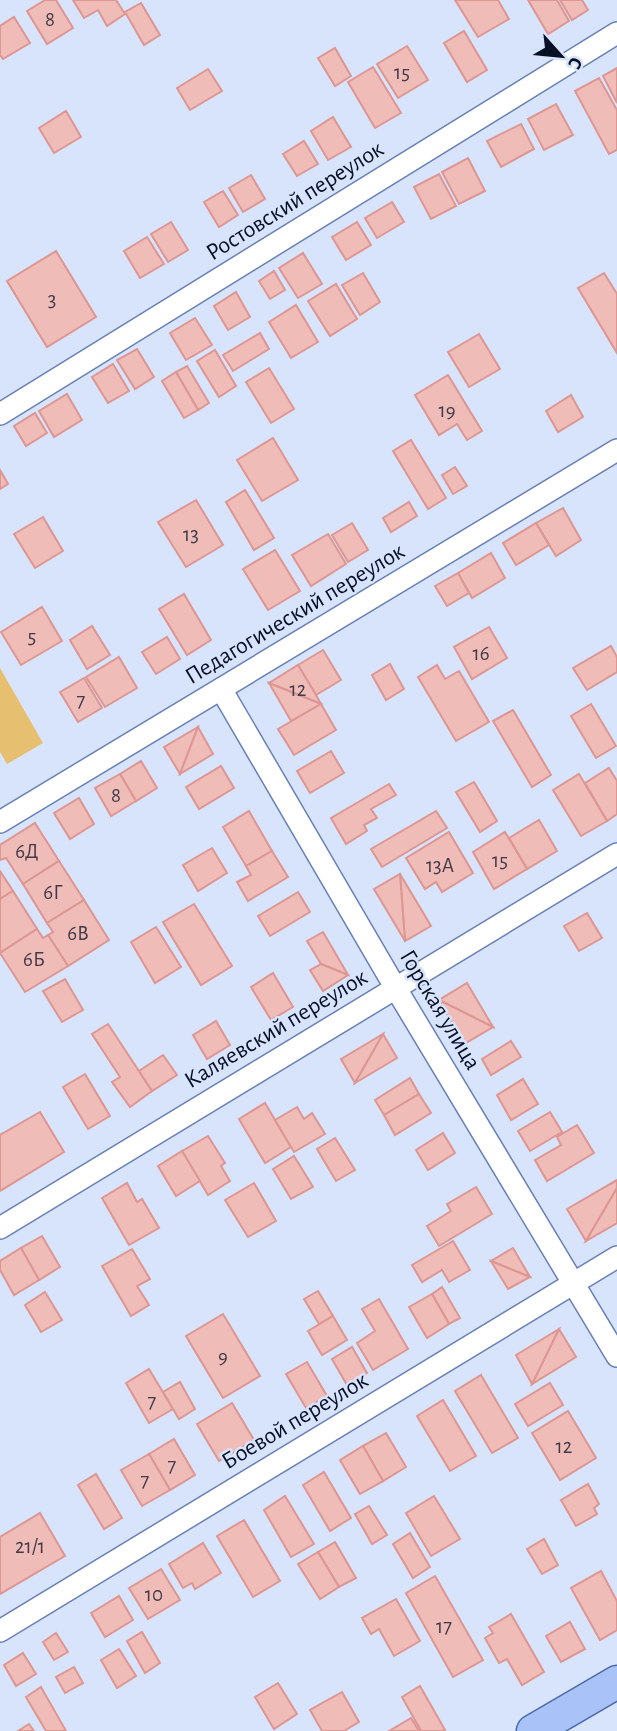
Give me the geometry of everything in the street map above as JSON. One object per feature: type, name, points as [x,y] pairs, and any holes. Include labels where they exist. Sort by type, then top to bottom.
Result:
[{"type":"main road","points":[[533,1731],[617,1682]]},
{"type":"street","name":"Ростовский переулок","points":[[0,414],[617,33]]},
{"type":"street","name":"Педагогический переулок","points":[[0,822],[617,450]]},
{"type":"street","name":"Горская улица","points":[[221,689],[395,987],[617,1356]]},
{"type":"street","name":"Каляевский переулок","points":[[0,1228],[617,854]]},
{"type":"street","name":"Боевой переулок","points":[[0,1631],[617,1257]]},
{"type":"shaded area","points":[[0,668],[43,743],[7,764],[0,752]]},
{"type":"building","points":[[45,0],[56,0],[73,28],[47,44],[27,11]]},
{"type":"building","points":[[73,0],[116,0],[125,14],[107,26],[98,10],[84,18]]},
{"type":"building","points":[[455,0],[498,0],[509,19],[478,37]]},
{"type":"building","points":[[528,0],[557,0],[569,21],[548,34]]},
{"type":"building","points":[[560,0],[582,0],[588,10],[572,20]]},
{"type":"building","points":[[141,3],[160,35],[144,45],[125,12]]},
{"type":"building","points":[[14,17],[30,43],[3,59],[0,55],[0,26]]},
{"type":"building","points":[[464,31],[487,70],[467,82],[444,43]]},
{"type":"building","points":[[407,46],[428,80],[398,98],[377,64]]},
{"type":"building","points":[[335,48],[351,76],[335,86],[318,58]]},
{"type":"building","points":[[373,67],[401,113],[375,128],[348,82]]},
{"type":"building","points":[[617,68],[617,103],[603,76]]},
{"type":"building","points":[[208,69],[222,91],[190,110],[177,88]]},
{"type":"building","points":[[599,78],[617,110],[617,150],[609,154],[575,91]]},
{"type":"building","points":[[556,104],[573,135],[544,150],[528,119]]},
{"type":"building","points":[[66,111],[81,137],[54,153],[39,128]]},
{"type":"building","points":[[333,117],[351,147],[328,160],[311,131]]},
{"type":"building","points":[[521,124],[534,149],[501,167],[487,141]]},
{"type":"building","points":[[304,141],[318,164],[297,176],[283,154]]},
{"type":"building","points":[[468,158],[485,191],[459,204],[442,172]]},
{"type":"building","points":[[439,174],[456,206],[431,219],[414,187]]},
{"type":"building","points":[[251,175],[265,199],[243,212],[229,188]]},
{"type":"building","points":[[223,191],[238,215],[219,227],[204,202]]},
{"type":"building","points":[[392,202],[404,222],[377,238],[365,218]]},
{"type":"building","points":[[171,222],[188,250],[168,262],[151,234]]},
{"type":"building","points":[[357,222],[371,245],[346,260],[332,237]]},
{"type":"building","points":[[147,237],[164,264],[140,278],[124,251]]},
{"type":"building","points":[[56,251],[96,317],[47,347],[7,281]]},
{"type":"building","points":[[303,253],[322,284],[298,298],[279,268]]},
{"type":"building","points":[[274,271],[285,290],[270,299],[259,281]]},
{"type":"building","points":[[363,273],[380,302],[360,315],[342,285]]},
{"type":"building","points":[[604,273],[617,294],[617,353],[578,288]]},
{"type":"building","points":[[336,284],[357,319],[330,336],[308,301]]},
{"type":"building","points":[[236,292],[250,317],[228,330],[214,306]]},
{"type":"building","points":[[296,305],[318,342],[291,358],[269,322]]},
{"type":"building","points":[[195,318],[212,345],[186,360],[170,333]]},
{"type":"building","points":[[260,333],[269,349],[233,371],[223,355]]},
{"type":"building","points":[[479,334],[500,369],[469,387],[448,352]]},
{"type":"building","points":[[137,349],[154,377],[135,389],[117,360]]},
{"type":"building","points":[[215,350],[236,386],[219,397],[197,361]]},
{"type":"building","points":[[113,364],[129,391],[108,403],[92,377]]},
{"type":"building","points":[[187,366],[209,403],[198,410],[176,372]]},
{"type":"building","points":[[269,368],[294,409],[271,423],[246,382]]},
{"type":"building","points":[[176,372],[198,410],[184,418],[162,381]]},
{"type":"building","points":[[448,375],[482,431],[467,440],[457,424],[439,435],[415,395]]},
{"type":"building","points":[[67,394],[82,420],[54,437],[39,411]]},
{"type":"building","points":[[571,395],[583,417],[558,432],[546,411]]},
{"type":"building","points":[[35,413],[47,433],[26,446],[14,426]]},
{"type":"building","points":[[273,438],[298,480],[262,501],[237,460]]},
{"type":"building","points":[[411,440],[446,498],[428,509],[393,451]]},
{"type":"building","points":[[455,467],[467,486],[453,494],[442,475]]},
{"type":"building","points":[[0,470],[8,484],[0,489]]},
{"type":"building","points":[[245,490],[274,538],[254,550],[226,502]]},
{"type":"building","points":[[196,500],[223,545],[186,567],[158,522]]},
{"type":"building","points":[[409,502],[417,516],[391,532],[383,518]]},
{"type":"building","points":[[563,508],[581,540],[556,556],[536,523]]},
{"type":"building","points":[[43,517],[63,551],[35,568],[14,534]]},
{"type":"building","points":[[352,523],[368,550],[348,562],[332,535]]},
{"type":"building","points":[[536,523],[549,545],[516,565],[503,543]]},
{"type":"building","points":[[328,534],[346,564],[311,586],[292,555]]},
{"type":"building","points":[[275,550],[300,591],[268,610],[243,569]]},
{"type":"building","points":[[491,553],[505,578],[472,598],[458,573]]},
{"type":"building","points":[[458,573],[469,593],[447,606],[435,586]]},
{"type":"building","points":[[184,594],[211,640],[187,655],[159,609]]},
{"type":"building","points":[[42,607],[62,641],[21,665],[1,632]]},
{"type":"building","points":[[92,626],[110,655],[87,669],[70,640]]},
{"type":"building","points":[[489,627],[507,658],[472,679],[454,647]]},
{"type":"building","points":[[167,637],[180,659],[156,674],[142,652]]},
{"type":"building","points":[[611,646],[617,657],[617,672],[587,690],[573,668]]},
{"type":"building","points":[[323,650],[341,680],[316,695],[298,665]]},
{"type":"building","points":[[119,657],[137,688],[105,707],[86,677]]},
{"type":"building","points":[[390,664],[404,689],[386,700],[372,675]]},
{"type":"building","points":[[298,665],[316,695],[321,704],[269,683]]},
{"type":"building","points":[[437,665],[445,679],[459,671],[489,722],[456,741],[418,677]]},
{"type":"building","points":[[84,678],[102,708],[78,722],[60,692]]},
{"type":"building","points":[[269,683],[321,704],[291,721]]},
{"type":"building","points":[[321,704],[336,730],[294,755],[278,729]]},
{"type":"building","points":[[591,704],[616,746],[596,758],[571,716]]},
{"type":"building","points":[[513,710],[551,775],[532,787],[493,721]]},
{"type":"building","points":[[198,727],[180,774],[164,747]]},
{"type":"building","points":[[198,727],[213,754],[180,774]]},
{"type":"building","points":[[331,751],[344,773],[310,793],[297,771]]},
{"type":"building","points":[[141,761],[157,788],[136,801],[120,774]]},
{"type":"building","points":[[221,766],[234,788],[199,809],[186,787]]},
{"type":"building","points":[[609,768],[617,781],[617,814],[607,821],[585,783]]},
{"type":"building","points":[[120,774],[136,801],[111,816],[95,788]]},
{"type":"building","points":[[579,774],[607,821],[581,836],[553,790]]},
{"type":"building","points":[[474,782],[497,821],[480,832],[456,792]]},
{"type":"building","points":[[389,784],[396,795],[371,809],[377,818],[364,825],[367,831],[346,844],[331,818]]},
{"type":"building","points":[[79,798],[94,824],[70,839],[54,813]]},
{"type":"building","points":[[249,811],[272,851],[246,866],[223,827]]},
{"type":"building","points":[[436,811],[447,828],[382,867],[371,849]]},
{"type":"building","points":[[539,820],[557,851],[527,869],[509,838]]},
{"type":"building","points":[[35,823],[59,861],[23,884],[6,858],[0,860],[0,845]]},
{"type":"building","points":[[449,832],[473,873],[442,892],[436,882],[425,889],[406,858]]},
{"type":"building","points":[[505,832],[527,869],[494,889],[473,852]]},
{"type":"building","points":[[212,848],[227,873],[198,891],[183,865]]},
{"type":"building","points":[[272,851],[288,877],[248,901],[237,882],[251,875],[246,866]]},
{"type":"building","points":[[59,861],[84,900],[47,923],[23,884]]},
{"type":"building","points":[[0,871],[13,891],[0,899]]},
{"type":"building","points":[[400,874],[431,926],[405,941]]},
{"type":"building","points":[[400,874],[405,941],[374,889]]},
{"type":"building","points":[[13,891],[37,929],[0,953],[0,899]]},
{"type":"building","points":[[298,892],[310,912],[270,936],[258,916]]},
{"type":"building","points":[[84,900],[109,940],[68,966],[48,935],[53,932],[47,923]]},
{"type":"building","points":[[194,904],[232,966],[201,985],[163,922]]},
{"type":"building","points":[[587,913],[602,938],[579,951],[564,926]]},
{"type":"building","points":[[156,927],[181,967],[155,983],[131,942]]},
{"type":"building","points":[[37,929],[43,938],[48,935],[68,966],[25,992],[0,953]]},
{"type":"building","points":[[323,932],[348,975],[321,964],[307,941]]},
{"type":"building","points":[[321,964],[348,975],[323,991],[310,970]]},
{"type":"building","points":[[273,973],[293,1007],[271,1020],[251,987]]},
{"type":"building","points":[[65,979],[83,1010],[62,1022],[43,991]]},
{"type":"building","points":[[467,983],[493,1027],[439,1000]]},
{"type":"building","points":[[439,1000],[493,1027],[464,1044]]},
{"type":"building","points":[[216,1021],[230,1045],[207,1059],[193,1035]]},
{"type":"building","points":[[108,1024],[152,1091],[130,1107],[112,1082],[120,1077],[92,1034]]},
{"type":"building","points":[[383,1034],[355,1083],[341,1059]]},
{"type":"building","points":[[383,1034],[397,1058],[355,1083]]},
{"type":"building","points":[[511,1041],[521,1057],[491,1075],[482,1059]]},
{"type":"building","points":[[163,1055],[177,1075],[152,1091],[139,1071]]},
{"type":"building","points":[[85,1074],[110,1116],[88,1129],[63,1087]]},
{"type":"building","points":[[410,1078],[419,1094],[384,1115],[375,1100]]},
{"type":"building","points":[[523,1079],[538,1104],[511,1120],[497,1095]]},
{"type":"building","points":[[419,1094],[431,1113],[395,1135],[384,1115]]},
{"type":"building","points":[[265,1103],[291,1147],[265,1163],[239,1119]]},
{"type":"building","points":[[297,1107],[304,1119],[312,1113],[325,1134],[294,1152],[275,1120]]},
{"type":"building","points":[[40,1112],[64,1152],[0,1191],[0,1135]]},
{"type":"building","points":[[550,1112],[562,1132],[530,1151],[518,1131]]},
{"type":"building","points":[[577,1125],[594,1153],[547,1181],[535,1160],[561,1145],[557,1137]]},
{"type":"building","points":[[443,1133],[455,1153],[428,1170],[416,1150]]},
{"type":"building","points":[[208,1136],[225,1163],[221,1166],[230,1181],[208,1195],[182,1151]]},
{"type":"building","points":[[335,1138],[355,1170],[336,1181],[317,1149]]},
{"type":"building","points":[[182,1151],[200,1181],[176,1196],[158,1166]]},
{"type":"building","points":[[294,1156],[313,1187],[291,1199],[273,1169]]},
{"type":"building","points":[[617,1180],[617,1188],[586,1241],[567,1209]]},
{"type":"building","points":[[127,1183],[137,1202],[142,1199],[159,1228],[129,1245],[102,1198]]},
{"type":"building","points":[[254,1183],[276,1221],[248,1237],[225,1200]]},
{"type":"building","points":[[476,1187],[492,1214],[439,1246],[427,1226],[451,1211],[447,1204]]},
{"type":"building","points":[[617,1188],[617,1223],[586,1241]]},
{"type":"building","points":[[42,1236],[60,1267],[39,1280],[21,1248]]},
{"type":"building","points":[[453,1241],[470,1270],[449,1282],[442,1270],[422,1282],[412,1265]]},
{"type":"building","points":[[21,1248],[39,1280],[14,1295],[0,1270],[0,1261]]},
{"type":"building","points":[[513,1248],[530,1277],[491,1261]]},
{"type":"building","points":[[132,1249],[150,1279],[137,1286],[149,1305],[131,1316],[102,1266]]},
{"type":"building","points":[[491,1261],[530,1277],[508,1289]]},
{"type":"building","points":[[442,1287],[460,1318],[449,1324],[432,1294]]},
{"type":"building","points":[[318,1291],[333,1316],[319,1324],[304,1299]]},
{"type":"building","points":[[45,1292],[62,1320],[41,1332],[25,1305]]},
{"type":"building","points":[[432,1294],[449,1324],[427,1338],[409,1307]]},
{"type":"building","points":[[379,1299],[408,1349],[373,1370],[357,1343],[375,1331],[362,1309]]},
{"type":"building","points":[[223,1314],[260,1376],[223,1398],[186,1336]]},
{"type":"building","points":[[333,1316],[347,1340],[322,1355],[308,1331]]},
{"type":"building","points":[[559,1329],[576,1357],[532,1384]]},
{"type":"building","points":[[559,1329],[532,1384],[516,1355]]},
{"type":"building","points":[[352,1347],[367,1373],[347,1385],[332,1359]]},
{"type":"building","points":[[307,1362],[327,1396],[306,1408],[286,1374]]},
{"type":"building","points":[[149,1369],[173,1409],[149,1423],[126,1383]]},
{"type":"building","points":[[481,1375],[518,1438],[492,1453],[455,1391]]},
{"type":"building","points":[[180,1382],[195,1409],[179,1419],[163,1392]]},
{"type":"building","points":[[550,1383],[563,1405],[528,1426],[515,1404]]},
{"type":"building","points":[[443,1400],[476,1456],[450,1471],[417,1416]]},
{"type":"building","points":[[232,1403],[254,1440],[219,1461],[197,1424]]},
{"type":"building","points":[[568,1411],[596,1458],[560,1480],[532,1433]]},
{"type":"building","points":[[386,1433],[406,1467],[383,1481],[363,1446]]},
{"type":"building","points":[[174,1439],[195,1475],[170,1490],[149,1454]]},
{"type":"building","points":[[363,1446],[383,1481],[360,1494],[340,1460]]},
{"type":"building","points":[[149,1454],[170,1490],[142,1506],[121,1470]]},
{"type":"building","points":[[324,1472],[351,1518],[330,1531],[303,1485]]},
{"type":"building","points":[[96,1474],[122,1518],[104,1529],[78,1485]]},
{"type":"building","points":[[588,1484],[599,1504],[594,1508],[597,1514],[576,1526],[561,1500]]},
{"type":"building","points":[[285,1496],[314,1544],[291,1557],[264,1510]]},
{"type":"building","points":[[434,1496],[460,1539],[431,1556],[406,1513]]},
{"type":"building","points":[[369,1506],[387,1535],[372,1544],[355,1514]]},
{"type":"building","points":[[40,1513],[65,1556],[0,1594],[0,1537]]},
{"type":"building","points":[[244,1520],[280,1581],[253,1597],[217,1536]]},
{"type":"building","points":[[410,1533],[430,1567],[413,1578],[393,1544]]},
{"type":"building","points":[[544,1539],[558,1565],[542,1574],[527,1549]]},
{"type":"building","points":[[335,1542],[356,1578],[339,1587],[318,1552]]},
{"type":"building","points":[[203,1543],[221,1573],[195,1589],[192,1583],[183,1588],[169,1564]]},
{"type":"building","points":[[318,1552],[339,1587],[320,1599],[298,1564]]},
{"type":"building","points":[[161,1569],[180,1600],[148,1619],[129,1588]]},
{"type":"building","points":[[601,1571],[617,1601],[617,1630],[600,1640],[571,1588]]},
{"type":"building","points":[[435,1576],[483,1660],[453,1677],[406,1593]]},
{"type":"building","points":[[119,1596],[133,1620],[105,1637],[91,1613]]},
{"type":"building","points":[[396,1599],[420,1641],[394,1656],[379,1629],[371,1634],[362,1618]]},
{"type":"building","points":[[511,1614],[544,1672],[522,1685],[507,1659],[499,1663],[485,1638],[493,1633],[489,1627]]},
{"type":"building","points":[[570,1622],[585,1649],[561,1662],[546,1636]]},
{"type":"building","points":[[142,1632],[160,1663],[145,1673],[127,1641]]},
{"type":"building","points":[[56,1633],[68,1652],[54,1660],[43,1642]]},
{"type":"building","points":[[119,1649],[136,1676],[117,1688],[101,1660]]},
{"type":"building","points":[[23,1653],[36,1674],[16,1686],[4,1665]]},
{"type":"building","points":[[74,1667],[83,1683],[65,1693],[56,1677]]},
{"type":"building","points":[[278,1683],[297,1714],[274,1729],[255,1697]]},
{"type":"building","points":[[420,1686],[445,1730],[421,1731],[402,1697]]},
{"type":"building","points":[[41,1687],[66,1731],[46,1731],[26,1697]]},
{"type":"building","points":[[342,1692],[359,1722],[344,1731],[322,1731],[310,1710]]},
{"type":"building","points":[[411,1718],[419,1731],[389,1731]]},
{"type":"building","points":[[29,1724],[34,1731],[18,1731]]}]
